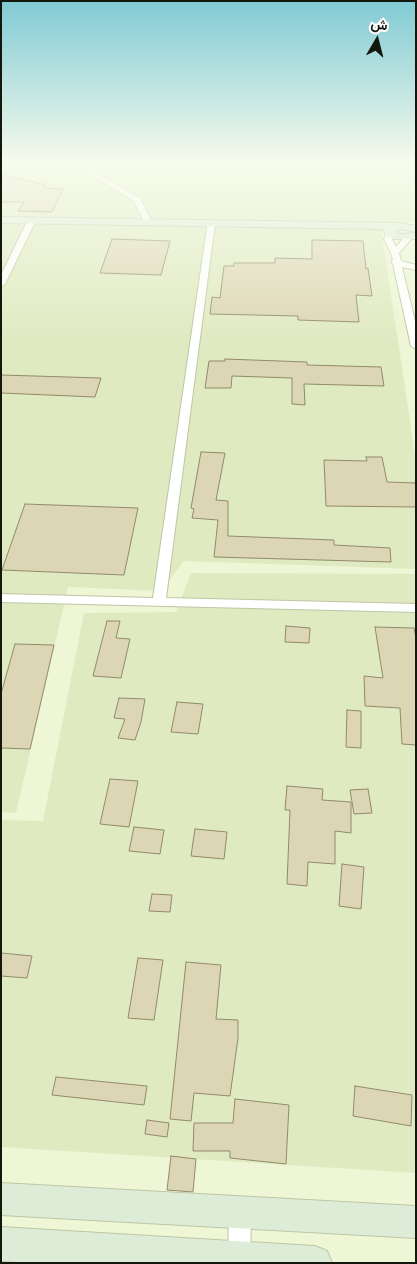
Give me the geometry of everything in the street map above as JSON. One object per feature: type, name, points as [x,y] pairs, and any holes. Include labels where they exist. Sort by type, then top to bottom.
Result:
[{"type":"street","points":[[1,284],[31,222]]},
{"type":"street","points":[[148,222],[402,226],[414,234]]},
{"type":"street","points":[[159,602],[211,223]]},
{"type":"street","points":[[326,226],[390,234],[414,234]]},
{"type":"street","points":[[402,226],[389,228],[390,234],[388,239],[395,257],[416,346]]},
{"type":"street","points":[[395,257],[414,234]]},
{"type":"street","points":[[395,257],[416,268]]},
{"type":"street","points":[[1,598],[416,608]]},
{"type":"street","points":[[1,1199],[416,1222]]},
{"type":"street","points":[[240,1213],[240,1260]]},
{"type":"street","points":[[1,1244],[240,1260],[315,1263]]},
{"type":"shaded area","points":[[1,222],[416,222],[380,222],[416,461],[416,569],[184,561],[161,591],[68,587],[16,813],[1,812]]},
{"type":"shaded area","points":[[191,573],[416,574],[416,1173],[1,1147],[1,820],[43,821],[84,613],[176,612]]},
{"type":"building","points":[[112,239],[170,241],[161,275],[100,273]]},
{"type":"building","points":[[312,240],[363,241],[366,269],[368,268],[372,296],[356,295],[359,322],[298,320],[298,316],[210,314],[212,297],[220,298],[224,266],[234,266],[234,263],[275,263],[275,258],[312,259]]},
{"type":"building","points":[[225,359],[307,362],[307,365],[381,367],[384,386],[304,384],[305,405],[292,404],[292,378],[232,376],[231,388],[205,388],[209,361],[225,361]]},
{"type":"building","points":[[1,375],[101,378],[95,397],[1,393]]},
{"type":"building","points":[[201,452],[225,453],[216,500],[228,501],[228,536],[334,540],[334,545],[390,548],[391,562],[214,557],[218,520],[192,518],[194,509],[191,508]]},
{"type":"building","points":[[366,457],[382,457],[387,482],[416,483],[416,507],[326,506],[324,460],[367,461]]},
{"type":"building","points":[[25,504],[138,508],[124,575],[2,570]]},
{"type":"building","points":[[107,621],[120,621],[116,638],[130,639],[121,678],[93,676]]},
{"type":"building","points":[[286,626],[310,628],[309,643],[285,642]]},
{"type":"building","points":[[375,627],[414,628],[416,638],[416,745],[402,744],[400,708],[365,706],[364,676],[383,678]]},
{"type":"building","points":[[15,644],[54,645],[30,749],[1,748],[1,694]]},
{"type":"building","points":[[119,698],[145,699],[141,722],[135,740],[118,738],[125,719],[114,718]]},
{"type":"building","points":[[177,702],[203,704],[198,734],[171,732]]},
{"type":"building","points":[[347,710],[361,711],[361,748],[346,747]]},
{"type":"building","points":[[110,779],[138,781],[129,827],[100,824]]},
{"type":"building","points":[[287,786],[323,789],[322,800],[351,802],[351,833],[335,831],[335,864],[308,862],[307,886],[287,884],[290,810],[285,810]]},
{"type":"building","points":[[368,789],[372,813],[354,814],[350,790]]},
{"type":"building","points":[[134,827],[164,830],[160,854],[129,851]]},
{"type":"building","points":[[195,829],[227,832],[224,859],[191,856]]},
{"type":"building","points":[[342,864],[364,867],[361,909],[339,906]]},
{"type":"building","points":[[152,894],[172,895],[170,912],[149,911]]},
{"type":"building","points":[[1,953],[32,956],[27,978],[1,976]]},
{"type":"building","points":[[138,958],[163,960],[154,1020],[128,1018]]},
{"type":"building","points":[[186,962],[221,965],[216,1019],[238,1020],[238,1038],[230,1096],[194,1093],[191,1121],[170,1119]]},
{"type":"building","points":[[56,1077],[147,1086],[144,1105],[52,1095]]},
{"type":"building","points":[[355,1086],[412,1095],[411,1126],[353,1116]]},
{"type":"building","points":[[235,1099],[289,1105],[286,1164],[230,1158],[230,1151],[193,1151],[194,1123],[233,1123]]},
{"type":"building","points":[[147,1120],[169,1123],[167,1137],[145,1134]]},
{"type":"building","points":[[171,1156],[196,1159],[193,1192],[167,1190]]}]
